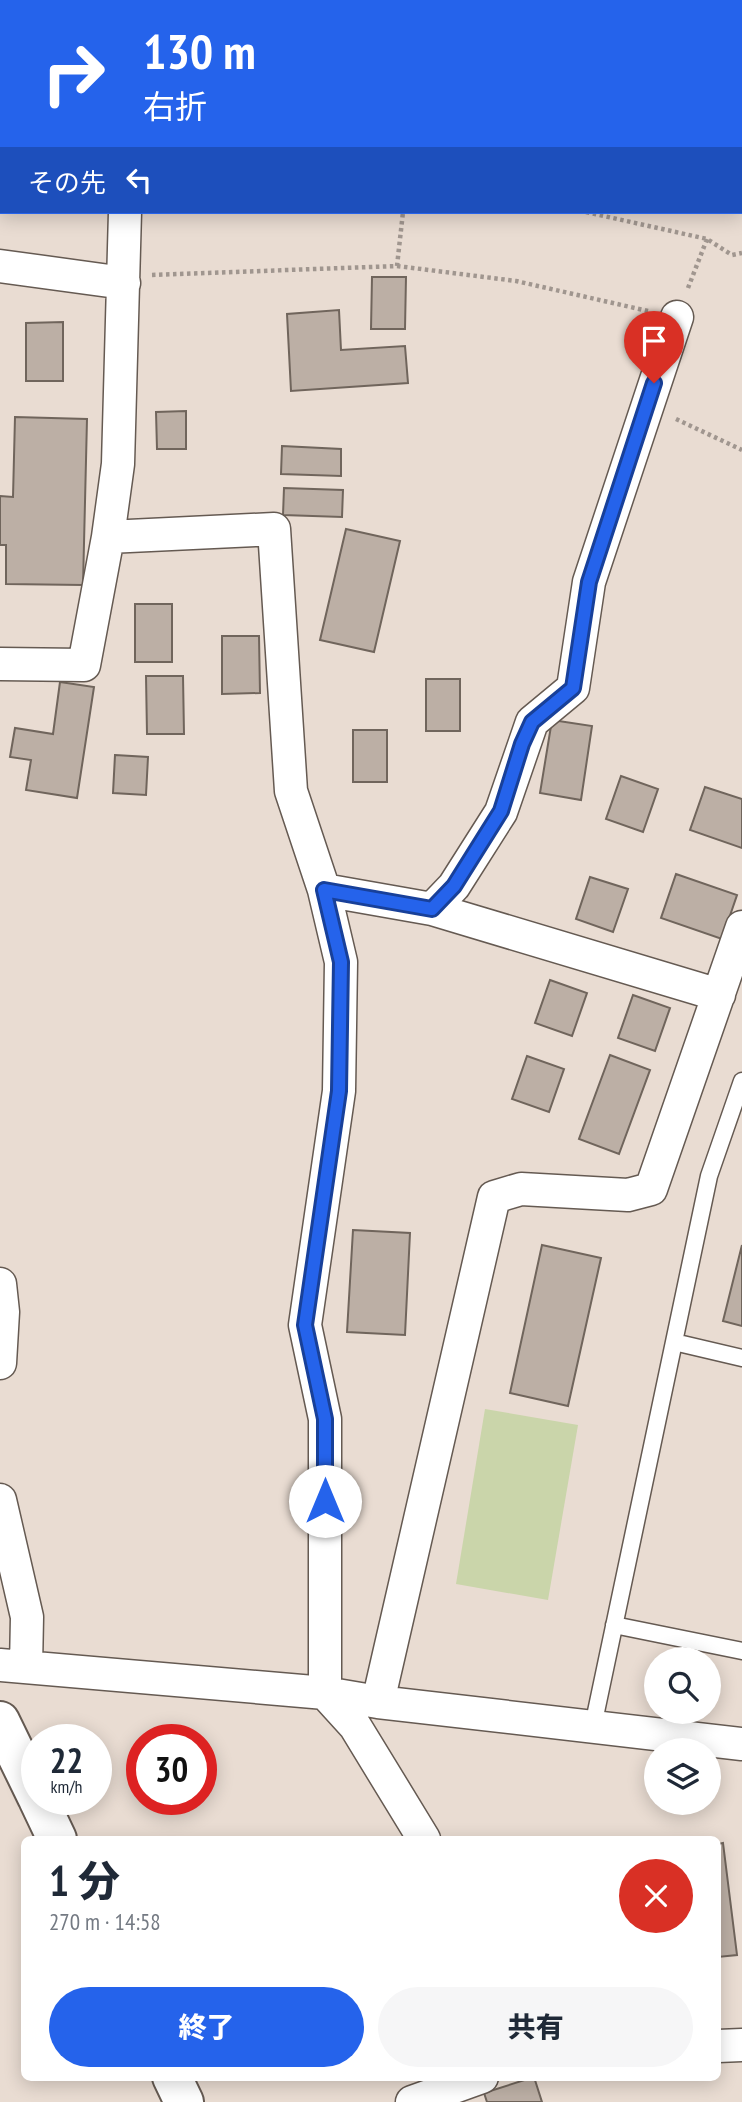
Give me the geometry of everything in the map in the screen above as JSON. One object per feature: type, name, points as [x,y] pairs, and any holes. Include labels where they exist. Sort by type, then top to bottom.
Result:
[{"type":"street","points":[[0,664],[84,665],[108,537],[118,464],[125,214]]},
{"type":"street","points":[[0,266],[124,279]]},
{"type":"street","points":[[432,909],[454,886],[501,811],[522,744],[532,722],[573,688],[589,582],[677,317]]},
{"type":"street","points":[[108,537],[274,529],[291,791],[324,890],[341,962],[339,1091],[305,1325],[325,1419],[326,1693],[355,1727],[422,1836]]},
{"type":"street","points":[[324,890],[432,909],[719,995]]},
{"type":"street","points":[[378,1702],[494,1196],[521,1189],[628,1195],[651,1189],[742,927]]},
{"type":"street","points":[[0,1284],[3,1312],[0,1363]]},
{"type":"street","points":[[0,1500],[27,1617],[13,1666],[326,1693],[378,1702],[742,1744]]},
{"type":"street","points":[[3,1737],[21,1769]]},
{"type":"street","points":[[45,1815],[56,1836]]},
{"type":"street","points":[[721,2046],[742,2045]]},
{"type":"street","points":[[174,2081],[184,2102]]},
{"type":"street","points":[[412,2102],[471,2081]]},
{"type":"lane","points":[[593,1726],[709,1176],[742,1081]]},
{"type":"lane","points":[[674,1342],[742,1359]]},
{"type":"lane","points":[[614,1625],[742,1651]]},
{"type":"path","points":[[397,266],[403,214]]},
{"type":"path","points":[[595,214],[707,239],[732,256],[742,253]]},
{"type":"path","points":[[124,279],[397,266],[516,281],[677,317],[707,239]]},
{"type":"path","points":[[647,405],[742,450]]},
{"type":"green space","points":[[485,1409],[578,1425],[548,1600],[456,1584]]},
{"type":"building","points":[[372,277],[406,277],[405,329],[371,329]]},
{"type":"building","points":[[339,310],[341,350],[405,346],[408,383],[291,391],[287,314]]},
{"type":"building","points":[[63,322],[63,381],[26,381],[26,323]]},
{"type":"building","points":[[186,411],[186,449],[157,449],[156,412]]},
{"type":"building","points":[[15,417],[87,419],[83,585],[6,584],[6,545],[0,545],[0,496],[13,497]]},
{"type":"building","points":[[282,446],[341,449],[341,476],[281,474]]},
{"type":"building","points":[[284,488],[343,490],[342,517],[283,515]]},
{"type":"building","points":[[346,529],[400,541],[374,652],[320,640]]},
{"type":"building","points":[[135,604],[172,604],[172,662],[135,662]]},
{"type":"building","points":[[222,636],[259,636],[260,693],[222,694]]},
{"type":"building","points":[[146,676],[183,676],[184,734],[147,734]]},
{"type":"building","points":[[426,679],[460,679],[460,731],[426,731]]},
{"type":"building","points":[[60,682],[94,687],[77,798],[26,790],[31,760],[10,757],[15,728],[53,734]]},
{"type":"building","points":[[552,720],[592,726],[581,800],[540,793]]},
{"type":"building","points":[[353,730],[387,730],[387,782],[353,782]]},
{"type":"building","points":[[115,755],[148,757],[146,795],[113,793]]},
{"type":"building","points":[[621,776],[658,789],[643,832],[606,819]]},
{"type":"building","points":[[705,787],[742,799],[742,848],[690,830]]},
{"type":"building","points":[[676,874],[737,895],[722,939],[661,918]]},
{"type":"building","points":[[590,877],[628,889],[613,932],[576,919]]},
{"type":"building","points":[[550,980],[587,993],[572,1036],[535,1023]]},
{"type":"building","points":[[633,995],[670,1008],[655,1051],[618,1038]]},
{"type":"building","points":[[610,1055],[650,1070],[619,1154],[579,1139]]},
{"type":"building","points":[[527,1056],[564,1069],[549,1112],[512,1099]]},
{"type":"building","points":[[353,1230],[410,1233],[405,1335],[347,1332]]},
{"type":"building","points":[[542,1245],[601,1258],[568,1406],[510,1393]]},
{"type":"building","points":[[742,1245],[742,1326],[723,1321]]},
{"type":"building","points":[[721,1843],[737,1955],[721,1957]]},
{"type":"building","points":[[522,2081],[535,2081],[542,2102],[487,2102],[484,2093]]},
{"type":"route","points":[[325,1501],[325,1419],[305,1325],[339,1091],[341,962],[324,890],[432,909],[454,886],[501,811],[522,744],[532,722],[573,688],[589,582],[654,383]]}]
